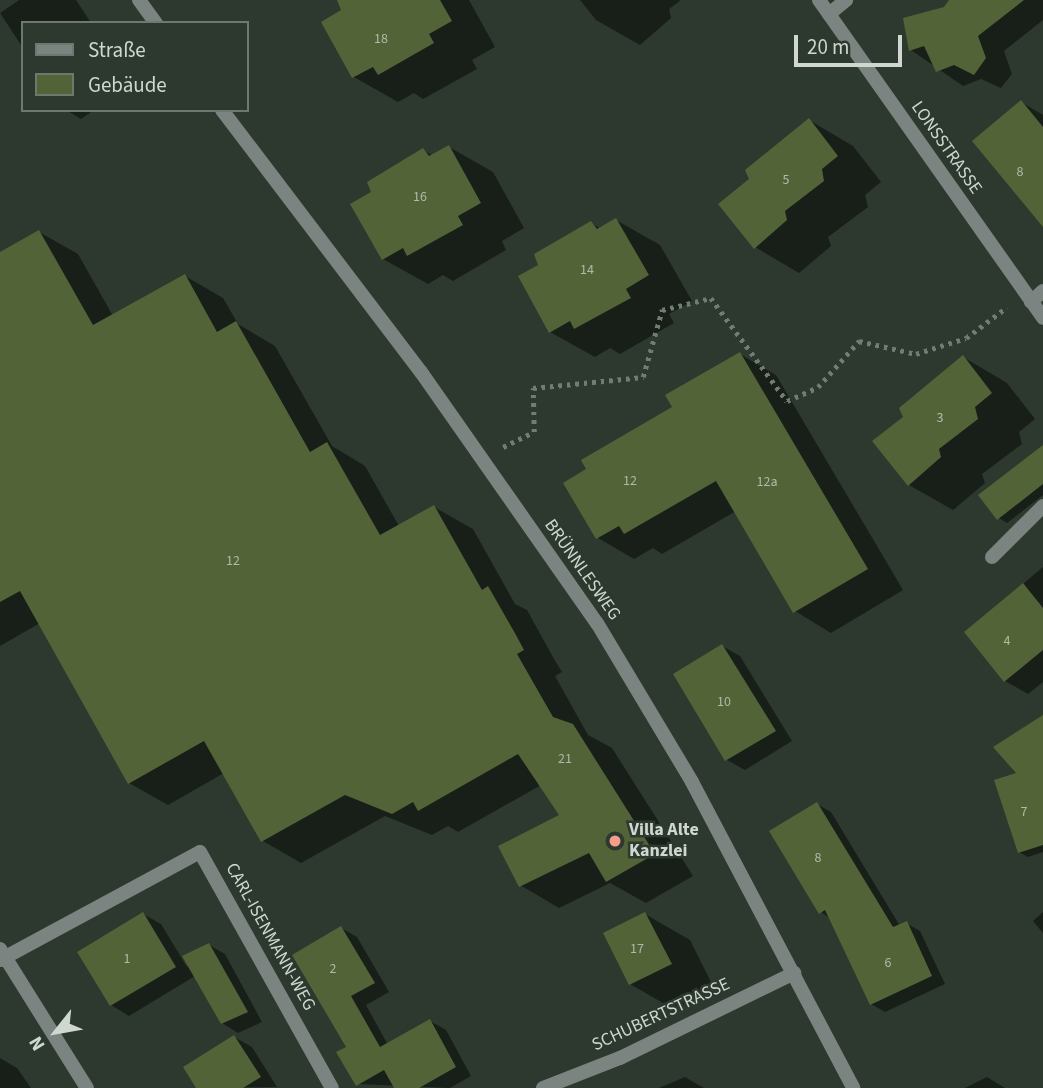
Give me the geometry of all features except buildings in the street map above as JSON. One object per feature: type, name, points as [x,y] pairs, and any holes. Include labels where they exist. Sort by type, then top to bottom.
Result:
[{"type":"street","points":[[139,0],[155,21]]},
{"type":"street","name":"LONSSTRASSE","points":[[819,0],[1043,318]]},
{"type":"street","points":[[829,14],[846,0]]},
{"type":"street","name":"BRÜNNLESWEG","points":[[224,112],[421,372],[597,623],[692,782],[853,1088]]},
{"type":"street","points":[[1028,298],[1043,291]]},
{"type":"street","points":[[992,557],[1043,506]]},
{"type":"street","name":"CARL-ISENMANN-WEG","points":[[2,955],[200,852],[332,1088]]},
{"type":"street","points":[[2,955],[87,1088]]},
{"type":"street","name":"SCHUBERTSTRASSE","points":[[543,1088],[620,1058],[794,973]]},
{"type":"path","points":[[481,459],[534,432],[533,388],[643,377],[662,310],[711,298],[787,401],[818,387],[859,341],[916,354],[967,338],[1028,298]]},
{"type":"place","name":"Villa Alte Kanzlei","points":[[615,841]]}]
